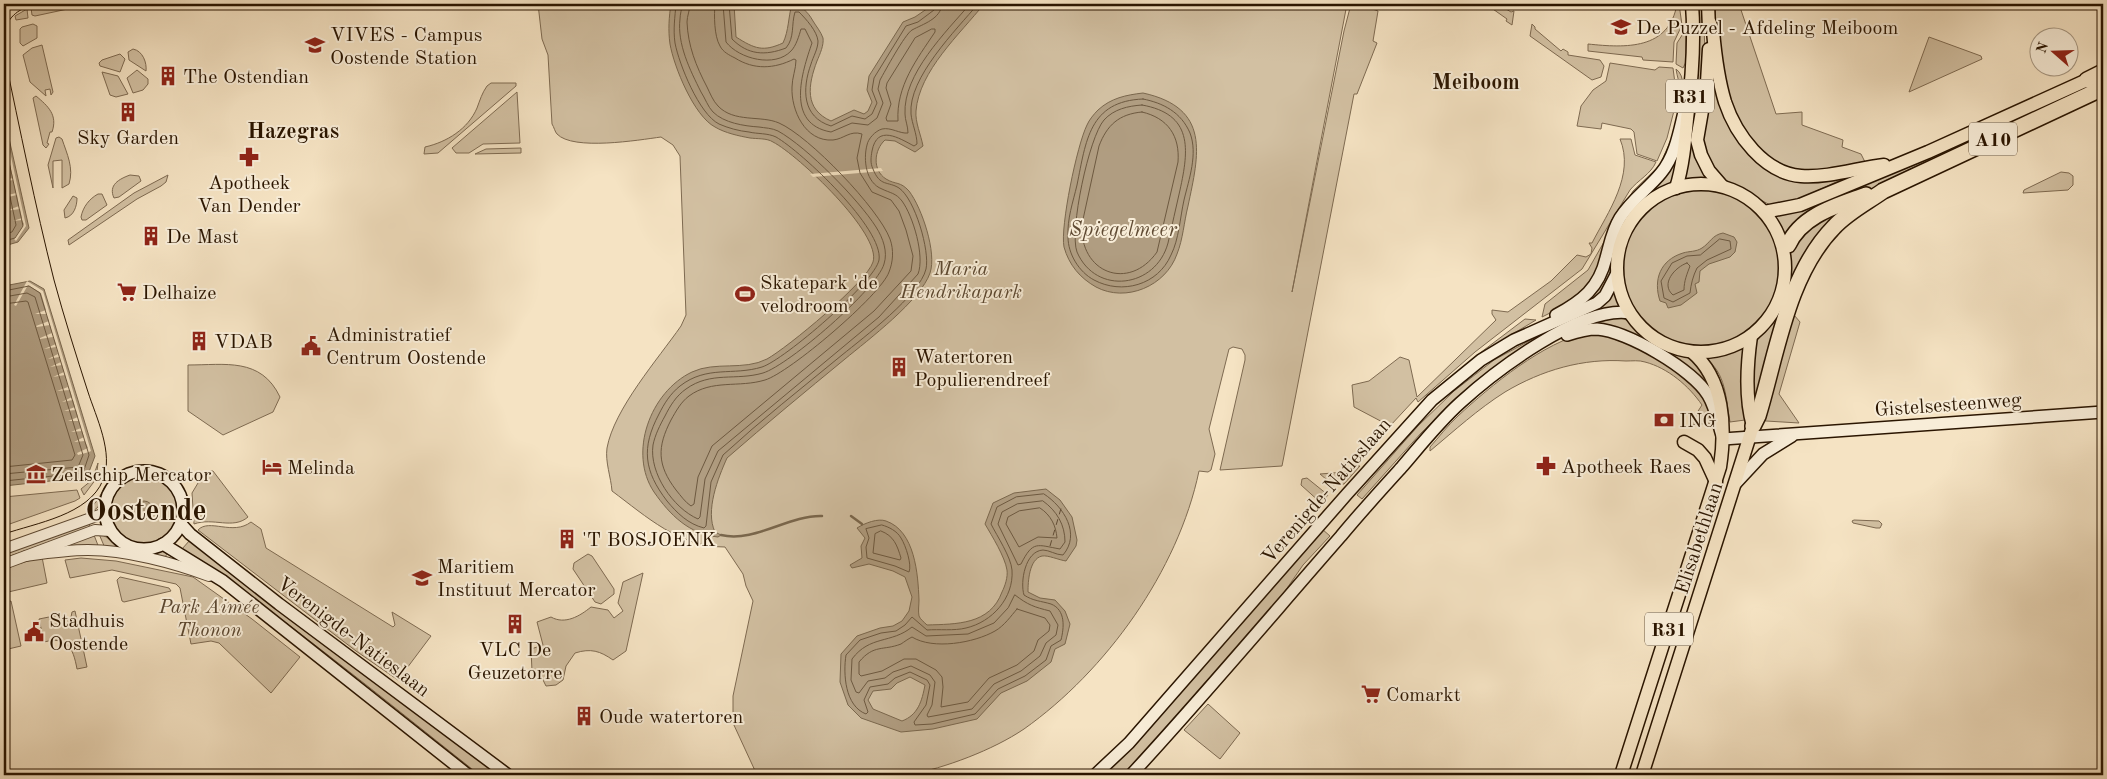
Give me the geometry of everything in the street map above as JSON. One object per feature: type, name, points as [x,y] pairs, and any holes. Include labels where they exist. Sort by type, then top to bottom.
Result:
[{"type":"highway","name":"A10","points":[[2087,80],[2103,72]]},
{"type":"highway","name":"A10","points":[[1751,432],[1758,416],[1791,299],[1803,269],[1813,253],[1835,226],[1851,212],[1883,191],[2103,88]]},
{"type":"highway","name":"A10","points":[[1786,251],[1792,236],[1800,226],[1812,218],[1870,193],[1883,191]]},
{"type":"main road","name":"R31","points":[[1676,188],[1681,164],[1694,60],[1692,4]]},
{"type":"main road","name":"R31","points":[[1708,4],[1710,23],[1707,82],[1697,140],[1701,155],[1709,171],[1722,186]]},
{"type":"main road","name":"A10","points":[[1710,23],[1713,30],[1721,89],[1728,109],[1749,144],[1766,162],[1782,171],[1803,176],[1904,162]]},
{"type":"main road","name":"A10","points":[[1764,212],[1800,205],[1972,133],[2087,80]]},
{"type":"main road","points":[[1514,340],[1521,334],[1580,302],[1596,285],[1604,267],[1610,242],[1620,219],[1632,203],[1662,172],[1670,158],[1690,94]]},
{"type":"main road","name":"R31","points":[[1707,184],[1722,186],[1738,192],[1752,201],[1764,212],[1774,226],[1786,251],[1782,292],[1764,324],[1751,336],[1723,350],[1692,352],[1663,344],[1639,326],[1630,314],[1621,294],[1617,273],[1620,245],[1632,220],[1644,206],[1659,195],[1676,188],[1707,184]]},
{"type":"main road","name":"Verenigde-Natieslaan","points":[[1095,775],[1136,736],[1419,413],[1459,376],[1514,340],[1597,303],[1605,296],[1617,273]]},
{"type":"main road","name":"Verenigde-Natieslaan","points":[[1131,775],[1190,711],[1443,419],[1497,372],[1557,334],[1606,315],[1622,312],[1630,314]]},
{"type":"main road","points":[[1557,334],[1566,335],[1578,331],[1597,329],[1615,333],[1666,358],[1684,370],[1708,394],[1715,408],[1723,439],[1751,432]]},
{"type":"main road","name":"Elisabethlaan","points":[[1642,775],[1751,432],[1749,414],[1749,356],[1751,336]]},
{"type":"main road","name":"Elisabethlaan","points":[[1622,775],[1716,482],[1723,439],[1721,411],[1713,379],[1703,361],[1692,352]]},
{"type":"main road","name":"Gistelsesteenweg","points":[[1751,432],[1796,434],[2103,412]]},
{"type":"main road","points":[[1735,484],[1758,458],[1796,434]]},
{"type":"main road","points":[[1684,442],[1698,450],[1705,458],[1716,482]]},
{"type":"main road","points":[[138,470],[150,470],[165,476],[180,492],[183,514],[181,524],[164,544],[142,550],[133,548],[116,538],[110,531],[105,514],[108,495],[118,480],[138,470]]},
{"type":"main road","name":"Verenigde-Natieslaan","points":[[181,524],[190,534],[279,604],[508,775]]},
{"type":"main road","name":"Verenigde-Natieslaan","points":[[164,544],[223,581],[468,775]]},
{"type":"street","points":[[4,549],[105,514]]},
{"type":"street","points":[[4,564],[95,530],[110,531]]},
{"type":"street","points":[[26,556],[62,551],[102,551],[177,564],[223,581]]},
{"type":"green space","points":[[33,4],[91,4],[35,16],[32,15],[31,8],[34,7]]},
{"type":"green space","name":"Maria Hendrikapark","points":[[538,4],[1347,4],[1292,292],[1351,4],[1359,4],[1378,11],[1373,41],[1377,43],[1357,94],[1354,94],[1282,466],[1220,470],[1245,360],[1242,349],[1233,347],[1229,349],[1209,429],[1215,454],[1211,470],[1208,472],[1199,471],[1189,508],[1174,545],[1156,581],[1134,616],[1110,648],[1083,678],[1054,705],[1012,737],[953,763],[922,772],[908,775],[757,775],[733,723],[733,696],[753,601],[743,574],[725,547],[708,546],[678,536],[664,529],[612,491],[607,464],[607,448],[618,417],[638,385],[681,326],[686,315],[680,156],[673,145],[661,137],[623,142],[591,143],[565,139],[557,134],[552,124],[548,55],[542,39]]},
{"type":"green space","points":[[1483,4],[1498,4],[1511,12],[1514,11],[1512,25],[1506,21],[1507,19],[1490,7],[1488,9]]},
{"type":"green space","points":[[1677,4],[1679,4],[1682,25],[1674,42],[1673,62],[1643,60],[1642,57],[1588,51],[1588,44],[1631,45],[1644,43],[1655,38],[1665,30],[1672,19]]},
{"type":"green space","points":[[1697,4],[1703,4],[1705,51],[1702,87],[1695,121],[1710,179],[1683,180]]},
{"type":"green space","points":[[1715,4],[1739,4],[1776,114],[1802,112],[1802,125],[1843,140],[1842,147],[1861,154],[1865,162],[1813,172],[1793,172],[1760,152],[1733,115],[1717,53]]},
{"type":"green space","points":[[27,9],[28,18],[16,20],[15,16]]},
{"type":"green space","points":[[33,24],[37,26],[37,38],[23,46],[20,43],[20,29]]},
{"type":"green space","points":[[1532,24],[1535,29],[1561,51],[1563,49],[1568,52],[1568,55],[1600,60],[1604,66],[1601,77],[1592,80],[1530,36]]},
{"type":"green space","points":[[1686,29],[1686,62],[1683,68],[1676,64],[1677,43]]},
{"type":"green space","points":[[1929,37],[1981,56],[1982,59],[1909,92]]},
{"type":"green space","points":[[42,45],[53,92],[51,95],[50,89],[45,90],[46,96],[30,82],[23,55],[32,48]]},
{"type":"green space","points":[[133,49],[144,58],[146,71],[129,60],[128,52]]},
{"type":"green space","points":[[120,54],[125,59],[120,72],[100,66],[99,63],[102,60]]},
{"type":"green space","points":[[1610,63],[1655,70],[1659,67],[1673,68],[1677,99],[1667,138],[1657,161],[1637,154],[1634,132],[1631,129],[1602,123],[1601,129],[1577,126],[1581,106],[1593,90],[1606,81]]},
{"type":"green space","points":[[1676,69],[1681,76],[1683,86],[1682,99],[1680,113],[1676,128],[1664,162],[1662,160],[1676,127],[1680,110],[1681,92]]},
{"type":"green space","points":[[137,70],[148,79],[148,84],[143,90],[133,93],[127,78]]},
{"type":"green space","points":[[102,72],[118,76],[128,94],[116,97],[110,95]]},
{"type":"green space","points":[[1710,82],[1716,82],[1765,165],[1847,177],[1793,202],[1772,206],[1724,180],[1715,172],[1702,146]]},
{"type":"green space","points":[[491,83],[516,83],[516,86],[438,153],[424,154],[425,147],[441,142],[456,134],[468,122],[473,116],[485,89]]},
{"type":"green space","points":[[517,92],[520,143],[483,144],[469,153],[456,153],[452,148]]},
{"type":"green space","points":[[36,96],[51,111],[54,121],[54,126],[47,143],[49,144],[46,148],[43,145],[33,98]]},
{"type":"green space","points":[[56,138],[62,139],[68,156],[71,172],[69,184],[62,188],[62,160],[53,161],[53,188],[48,165]]},
{"type":"green space","points":[[1620,139],[1631,139],[1635,155],[1656,162],[1651,170],[1630,190],[1582,269],[1475,352],[1418,402],[1416,398],[1390,426],[1354,407],[1352,385],[1369,381],[1400,357],[1409,360],[1417,397],[1496,320],[1492,310],[1508,312],[1551,281],[1577,255],[1586,257],[1591,254],[1592,248],[1589,243],[1592,243],[1612,206],[1622,180],[1624,153]]},
{"type":"green space","points":[[1959,147],[1878,187],[1827,206],[1786,238],[1774,216]]},
{"type":"green space","points":[[521,148],[521,153],[475,154],[486,149]]},
{"type":"green space","points":[[1679,151],[1674,177],[1670,183],[1643,199],[1632,209],[1619,229],[1612,257],[1609,281],[1601,295],[1581,304],[1621,221]]},
{"type":"green space","points":[[1659,166],[1662,166],[1632,198],[1600,270],[1580,298],[1542,317],[1545,304],[1588,270],[1633,191]]},
{"type":"green space","points":[[2061,172],[2069,173],[2073,176],[2073,185],[2068,190],[2023,193],[2024,190]]},
{"type":"green space","points":[[130,175],[139,176],[141,181],[119,197],[114,198],[112,189],[116,183]]},
{"type":"green space","points":[[168,175],[166,182],[161,186],[137,199],[69,245],[68,240],[134,193]]},
{"type":"green space","points":[[1693,190],[1709,190],[1724,193],[1738,199],[1761,218],[1770,231],[1776,245],[1779,268],[1778,283],[1770,305],[1751,328],[1738,337],[1724,343],[1709,346],[1693,346],[1678,343],[1664,337],[1641,318],[1632,305],[1626,291],[1623,276],[1623,260],[1626,245],[1632,231],[1651,208],[1664,199],[1678,193]]},
{"type":"green space","points":[[98,194],[102,194],[107,205],[86,220],[82,220],[81,217],[85,207]]},
{"type":"green space","points":[[73,196],[77,198],[76,207],[71,215],[65,218],[64,210]]},
{"type":"green space","points":[[1849,205],[1824,233],[1755,400],[1753,398],[1755,343],[1774,320],[1783,304],[1790,277],[1790,249],[1797,235]]},
{"type":"green space","points":[[1613,288],[1620,308],[1601,310],[1447,408],[1421,433],[1362,499],[1357,495],[1418,426],[1454,391],[1494,360],[1562,323]]},
{"type":"green space","points":[[1790,314],[1794,315],[1800,322],[1779,394],[1799,423],[1766,421],[1762,420]]},
{"type":"green space","points":[[1618,317],[1627,320],[1651,343],[1690,358],[1700,366],[1709,388],[1695,374],[1589,325]]},
{"type":"green space","points":[[1525,319],[1536,320],[1476,356]]},
{"type":"green space","points":[[1587,333],[1608,335],[1619,339],[1677,368],[1704,394],[1711,423],[1689,425],[1702,405],[1691,391],[1670,373],[1640,361],[1594,361],[1563,367],[1519,384],[1466,420],[1430,451],[1430,447],[1454,420],[1519,366],[1554,345]]},
{"type":"green space","points":[[1744,348],[1745,420],[1730,422],[1721,378],[1712,364],[1705,359],[1726,355]]},
{"type":"green space","points":[[188,365],[228,365],[252,369],[263,375],[272,384],[280,397],[273,412],[223,435],[188,411]]},
{"type":"green space","points":[[98,463],[96,479],[84,495],[81,489],[92,480]]},
{"type":"green space","points":[[1355,466],[1360,466],[1344,484],[1333,485],[1320,474],[1345,472],[1349,467],[1349,470],[1354,469]]},
{"type":"green space","points":[[209,471],[213,471],[248,517],[236,523],[201,522],[194,524],[192,493],[201,478]]},
{"type":"green space","points":[[116,474],[105,490],[98,507],[91,513],[89,509]]},
{"type":"green space","points":[[143,474],[162,480],[172,490],[178,509],[172,528],[162,538],[143,544],[124,538],[114,528],[108,509],[114,490],[124,480]]},
{"type":"green space","points":[[1307,478],[1328,495],[1321,503],[1301,485],[1302,479]]},
{"type":"green space","points":[[77,490],[80,498],[75,501],[4,526],[4,497]]},
{"type":"green space","points":[[1852,521],[1879,521],[1882,524],[1880,528],[1876,528],[1853,523]]},
{"type":"green space","points":[[251,522],[261,529],[266,548],[393,627],[395,625],[392,612],[431,636],[398,680],[356,651],[198,530],[208,526],[229,528],[244,526]]},
{"type":"green space","points":[[89,524],[91,529],[4,558],[4,554]]},
{"type":"green space","points":[[1322,529],[1330,536],[1303,565],[1283,594],[1130,769],[1123,775],[1102,775]]},
{"type":"green space","points":[[99,534],[130,552],[169,552],[163,559],[105,548]]},
{"type":"green space","points":[[94,535],[99,548],[56,549]]},
{"type":"green space","points":[[190,540],[501,775],[481,775],[472,769],[293,628],[182,549]]},
{"type":"green space","points":[[588,554],[592,556],[614,589],[614,594],[601,604],[595,602],[573,569],[574,563]]},
{"type":"green space","points":[[42,557],[47,583],[4,593],[4,568]]},
{"type":"green space","name":"Park Aimée Thonon","points":[[81,558],[116,561],[193,577],[252,619],[300,657],[271,693],[219,643],[211,641],[191,644],[180,588],[176,584],[112,570],[70,578],[65,560]]},
{"type":"green space","points":[[643,573],[626,651],[613,660],[595,651],[575,653],[566,666],[563,680],[556,685],[546,686],[540,674],[532,671],[531,649],[543,645],[537,622],[551,617],[567,620],[591,607],[608,610],[614,618],[623,611],[618,603],[623,582]]},
{"type":"green space","points":[[120,577],[169,588],[171,591],[124,602],[122,601],[117,580]]},
{"type":"green space","points":[[11,601],[21,646],[4,650],[4,603]]},
{"type":"green space","points":[[75,611],[87,667],[77,669],[68,645],[58,641],[44,642],[39,619],[59,615],[63,619],[68,620],[72,612]]},
{"type":"green space","points":[[1208,704],[1240,733],[1220,759],[1184,730]]},
{"type":"water","points":[[671,4],[734,4],[736,37],[759,48],[770,48],[783,43],[792,4],[802,8],[809,15],[823,38],[822,50],[810,87],[810,96],[816,110],[831,121],[854,110],[864,114],[868,111],[872,102],[867,90],[869,76],[903,22],[915,17],[934,4],[984,4],[942,54],[925,82],[919,96],[916,111],[917,124],[923,146],[915,152],[895,141],[885,140],[877,154],[878,171],[881,175],[889,181],[900,184],[909,191],[919,208],[932,254],[930,273],[925,284],[893,319],[727,458],[712,505],[712,524],[715,532],[721,535],[718,537],[698,532],[681,522],[654,492],[646,476],[643,460],[644,442],[655,408],[677,381],[692,372],[710,367],[758,363],[777,352],[808,329],[857,284],[873,262],[872,249],[865,233],[836,196],[785,150],[768,140],[723,131],[707,121],[700,113],[686,90],[672,54],[669,34]]},
{"type":"water","name":"Spiegelmeer","points":[[1143,93],[1165,100],[1180,110],[1190,122],[1195,136],[1197,151],[1195,169],[1182,236],[1172,265],[1154,283],[1132,292],[1120,293],[1096,287],[1076,270],[1069,260],[1064,247],[1064,222],[1079,150],[1090,119],[1098,110],[1113,100]]},
{"type":"water","points":[[4,116],[29,228],[18,242],[4,246]]},
{"type":"water","points":[[1723,233],[1734,237],[1737,242],[1735,252],[1730,257],[1709,264],[1700,271],[1699,282],[1695,284],[1697,293],[1681,305],[1668,308],[1666,303],[1660,301],[1657,286],[1660,272],[1664,266],[1675,256],[1700,249],[1716,235]]},
{"type":"water","points":[[30,281],[44,289],[95,456],[87,477],[4,486],[4,286]]},
{"type":"water","points":[[1046,489],[1060,500],[1072,517],[1077,540],[1076,546],[1066,561],[1042,556],[1034,561],[1030,571],[1028,588],[1028,592],[1040,598],[1055,600],[1065,611],[1070,624],[1065,644],[1055,649],[1051,662],[1027,681],[1001,693],[977,719],[933,729],[901,732],[861,718],[848,705],[840,682],[841,654],[857,636],[880,628],[893,626],[902,621],[909,611],[912,597],[905,577],[893,571],[869,564],[852,568],[850,565],[862,558],[861,546],[865,538],[857,528],[879,520],[896,526],[903,534],[913,554],[916,566],[919,616],[927,625],[960,623],[981,617],[989,611],[997,603],[1003,590],[1007,578],[1006,565],[985,524],[993,503],[1014,493]],"holes":[[[910,677],[925,685],[916,711],[902,721],[873,709],[868,700],[873,691],[891,689],[897,683]]]},
{"type":"water","points":[[144,501],[150,504],[153,510],[150,516],[144,519],[138,516],[135,510],[138,504]]},
{"type":"pier","points":[[4,124],[26,226],[16,241],[14,239],[24,224],[22,220],[13,221],[22,218],[20,209],[6,211],[19,206],[17,195],[4,198],[4,196],[16,193],[13,180],[4,182],[4,180],[13,178],[10,165],[4,166],[4,164],[10,162],[7,149],[4,149],[6,146]]},
{"type":"pier","points":[[881,168],[883,171],[813,177],[810,174]]},
{"type":"pier","points":[[27,281],[43,291],[91,451],[89,452],[78,455],[77,453],[88,448],[85,441],[74,442],[84,437],[82,431],[71,432],[81,428],[79,421],[68,421],[78,417],[76,410],[64,411],[75,407],[73,400],[62,402],[72,397],[70,390],[57,391],[68,387],[65,375],[53,377],[64,372],[62,365],[50,367],[61,362],[59,357],[48,359],[58,354],[56,347],[44,349],[56,344],[53,337],[40,339],[52,333],[50,325],[36,326],[49,321],[46,314],[35,314],[46,310],[41,293],[28,285],[16,306],[14,305]]},
{"type":"waterway","points":[[721,535],[746,535],[797,520],[822,516]]},
{"type":"waterway","points":[[851,516],[862,524]]},
{"type":"ferry route","points":[[1050,546],[1062,505]]},
{"type":"tram line","points":[[4,30],[10,19],[18,12],[39,4]]},
{"type":"tram line","points":[[4,54],[54,280],[103,435],[106,458],[103,480],[96,492],[86,502],[60,516],[4,534]]},
{"type":"place","name":"De Puzzel - Afdeling Meiboom","points":[[1621,27]]},
{"type":"place","name":"VIVES - Campus Oostende Station","points":[[315,45]]},
{"type":"place","name":"The Ostendian","points":[[168,76]]},
{"type":"place","name":"Sky Garden","points":[[128,112]]},
{"type":"place","name":"Apotheek Van Dender","points":[[249,157]]},
{"type":"place","name":"De Mast","points":[[151,236]]},
{"type":"place","name":"Delhaize","points":[[127,292]]},
{"type":"place","name":"Skatepark 'de velodroom'","points":[[745,294]]},
{"type":"place","name":"VDAB","points":[[199,341]]},
{"type":"place","name":"Administratief Centrum Oostende","points":[[311,346]]},
{"type":"place","name":"Watertoren Populierendreef","points":[[899,367]]},
{"type":"place","name":"ING","points":[[1664,420]]},
{"type":"place","name":"Apotheek Raes","points":[[1546,466]]},
{"type":"place","name":"Melinda","points":[[272,467]]},
{"type":"place","name":"Zeilschip Mercator","points":[[36,474]]},
{"type":"place","name":"'T BOSJOENK","points":[[567,539]]},
{"type":"place","name":"Maritiem Instituut Mercator","points":[[422,578]]},
{"type":"place","name":"VLC De Geuzetorre","points":[[515,624]]},
{"type":"place","name":"Stadhuis Oostende","points":[[34,632]]},
{"type":"place","name":"Comarkt","points":[[1371,694]]},
{"type":"place","name":"Oude watertoren","points":[[584,716]]},
{"type":"district","name":"Meiboom","points":[[1476,81]]},
{"type":"district","name":"Hazegras","points":[[293,130]]},
{"type":"district","name":"Oostende","points":[[146,510]]}]
